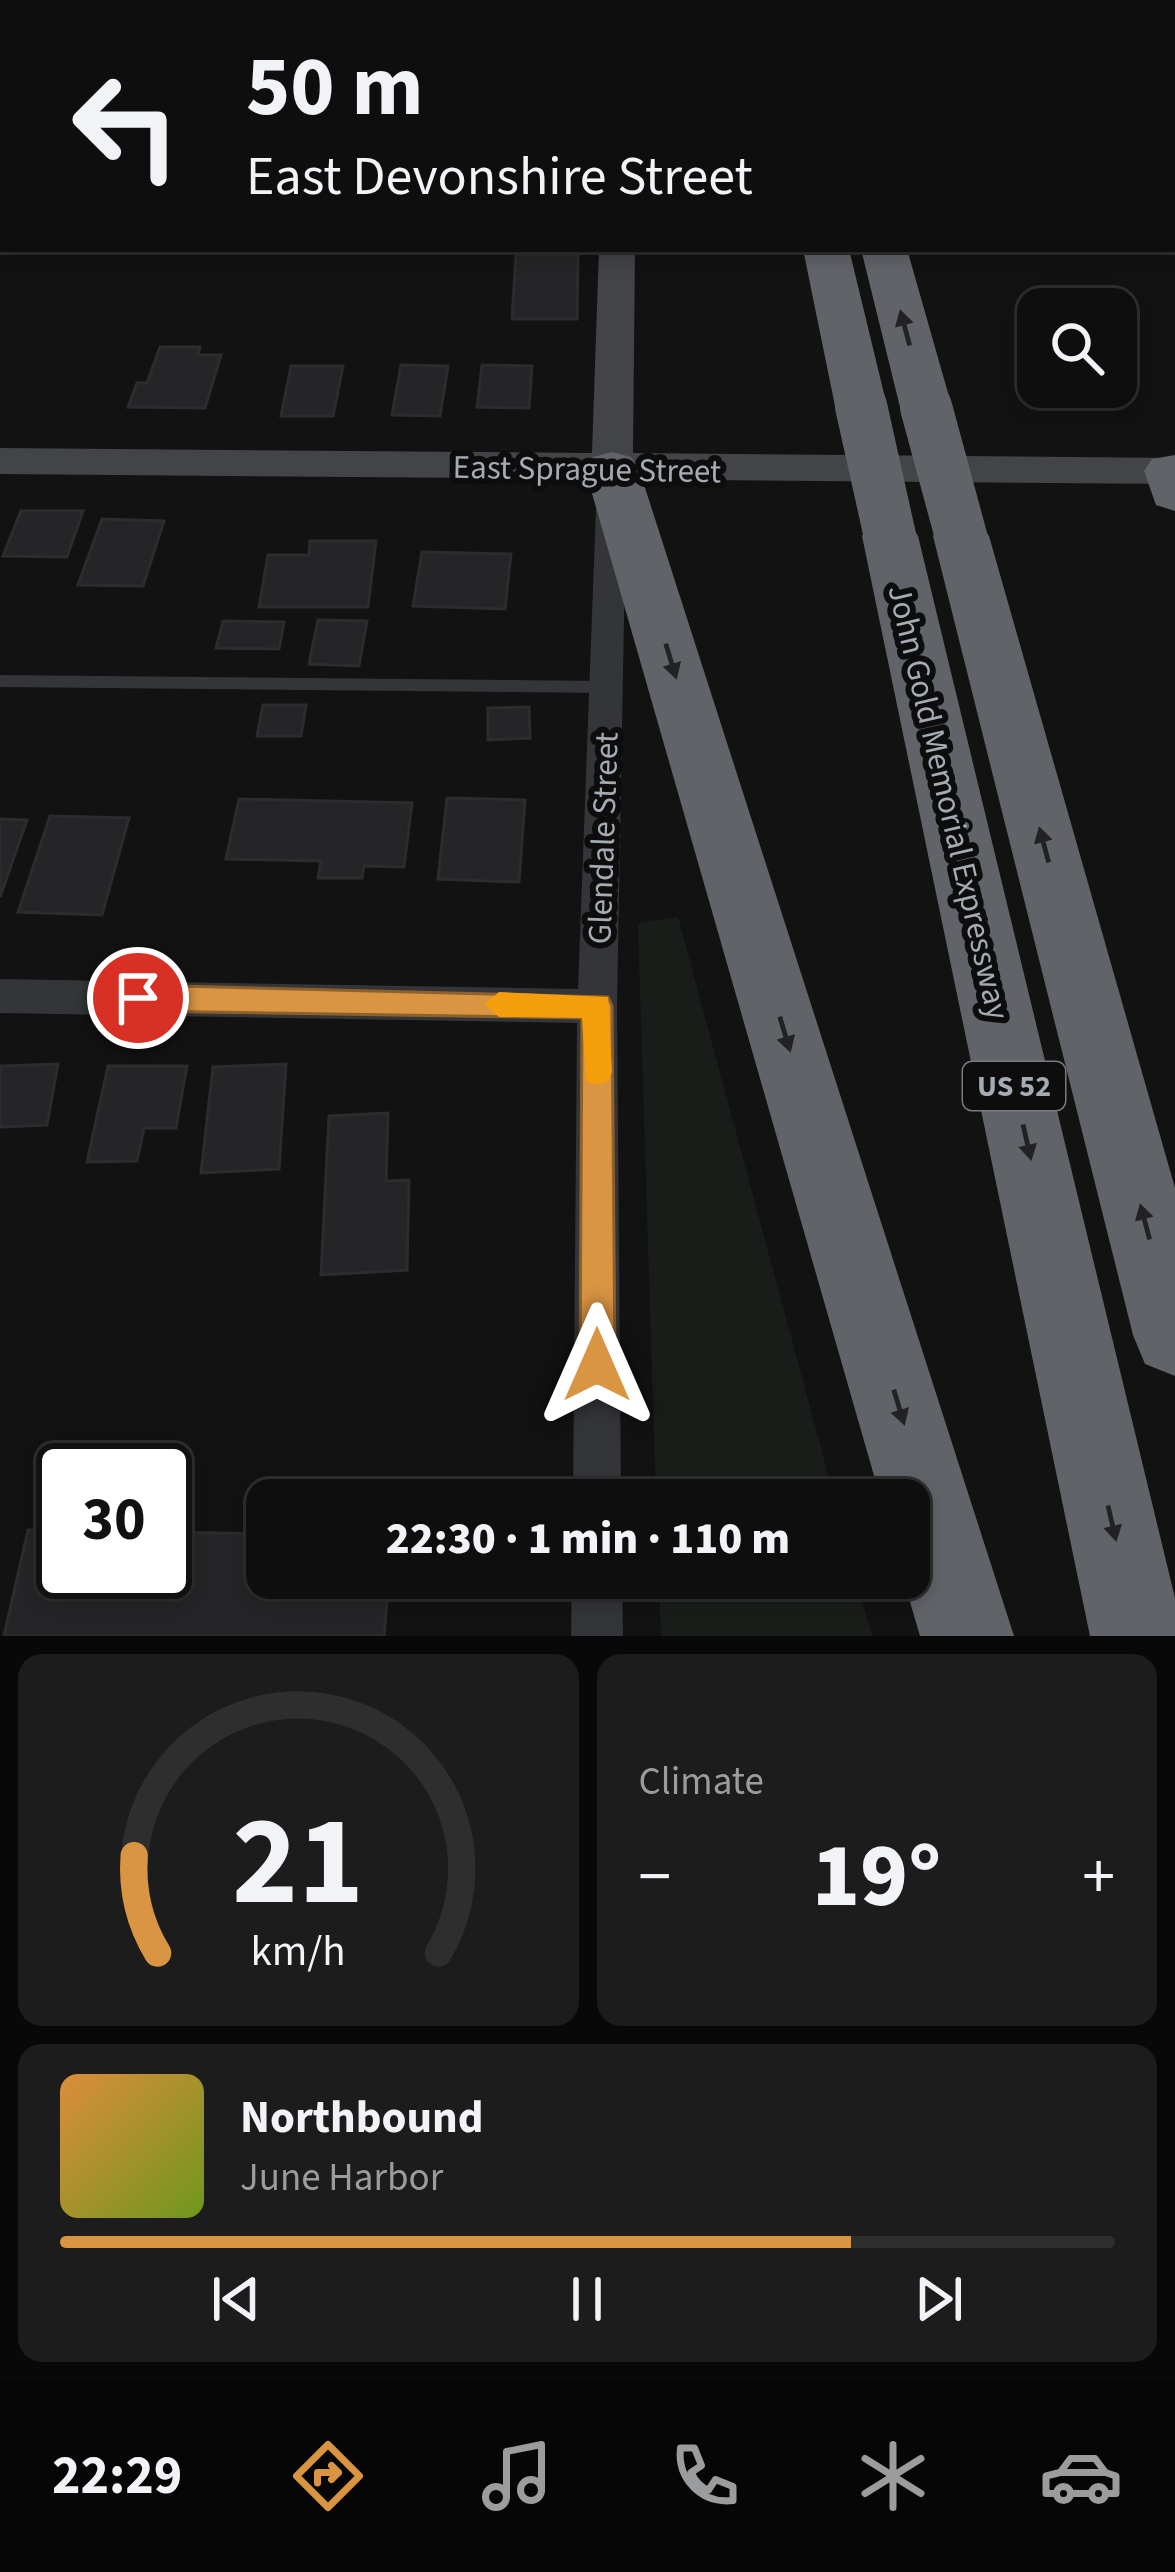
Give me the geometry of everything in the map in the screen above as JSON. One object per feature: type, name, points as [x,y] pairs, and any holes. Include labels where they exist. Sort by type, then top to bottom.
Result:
[{"type":"highway","name":"John Gold Memorial Expressway","points":[[827,252],[861,406],[926,536],[1175,1335]]},
{"type":"highway","name":"John Gold Memorial Expressway","points":[[885,252],[926,407],[926,536],[1138,1636]]},
{"type":"highway","points":[[612,469],[967,1636]]},
{"type":"main road","name":"Glendale Street","points":[[612,469],[617,252]]},
{"type":"main road","name":"East Sprague Street","points":[[0,460],[1174,478]]},
{"type":"street","name":"Glendale Street","points":[[597,1479],[597,1006],[612,469]]},
{"type":"street","points":[[0,996],[597,1006]]},
{"type":"street","points":[[597,1599],[597,1636]]},
{"type":"lane","points":[[0,681],[606,687]]},
{"type":"shaded area","points":[[678,917],[829,1479],[655,1479],[638,923]]},
{"type":"shaded area","points":[[660,1599],[862,1599],[872,1636],[661,1636]]},
{"type":"building","points":[[516,255],[578,255],[577,319],[512,319]]},
{"type":"building","points":[[160,347],[200,347],[198,355],[221,355],[205,408],[128,407],[137,383],[147,383]]},
{"type":"building","points":[[401,365],[448,366],[440,416],[392,415]]},
{"type":"building","points":[[482,365],[532,366],[529,408],[477,407]]},
{"type":"building","points":[[291,366],[343,366],[333,416],[281,416]]},
{"type":"building","points":[[21,511],[83,511],[67,557],[3,556]]},
{"type":"building","points":[[102,519],[164,521],[143,586],[78,585]]},
{"type":"building","points":[[310,541],[376,541],[368,607],[259,607],[268,555],[309,555]]},
{"type":"building","points":[[422,552],[511,554],[505,609],[413,606]]},
{"type":"building","points":[[318,620],[367,621],[359,666],[309,664]]},
{"type":"building","points":[[223,621],[284,622],[279,649],[216,648]]},
{"type":"building","points":[[263,705],[306,705],[301,736],[257,736]]},
{"type":"building","points":[[529,707],[530,738],[488,740],[488,708]]},
{"type":"building","points":[[447,798],[525,800],[519,882],[438,879]]},
{"type":"building","points":[[239,799],[412,803],[404,867],[364,866],[362,878],[318,878],[321,861],[226,859]]},
{"type":"building","points":[[50,816],[129,818],[102,915],[18,912]]},
{"type":"building","points":[[0,819],[27,820],[0,897]]},
{"type":"building","points":[[58,1064],[47,1125],[0,1127],[0,1066]]},
{"type":"building","points":[[286,1064],[279,1169],[201,1173],[213,1067]]},
{"type":"building","points":[[108,1066],[187,1066],[176,1128],[144,1128],[137,1161],[87,1162]]},
{"type":"building","points":[[388,1113],[386,1181],[409,1180],[407,1270],[321,1275],[329,1116]]},
{"type":"building","points":[[28,1530],[36,1530],[36,1599],[192,1599],[192,1533],[246,1534],[246,1599],[387,1599],[384,1636],[4,1636]]},
{"type":"slow traffic","points":[[499,1004],[597,1006],[597,1072]]},
{"type":"route","points":[[138,998],[597,1006],[597,1365]]}]
